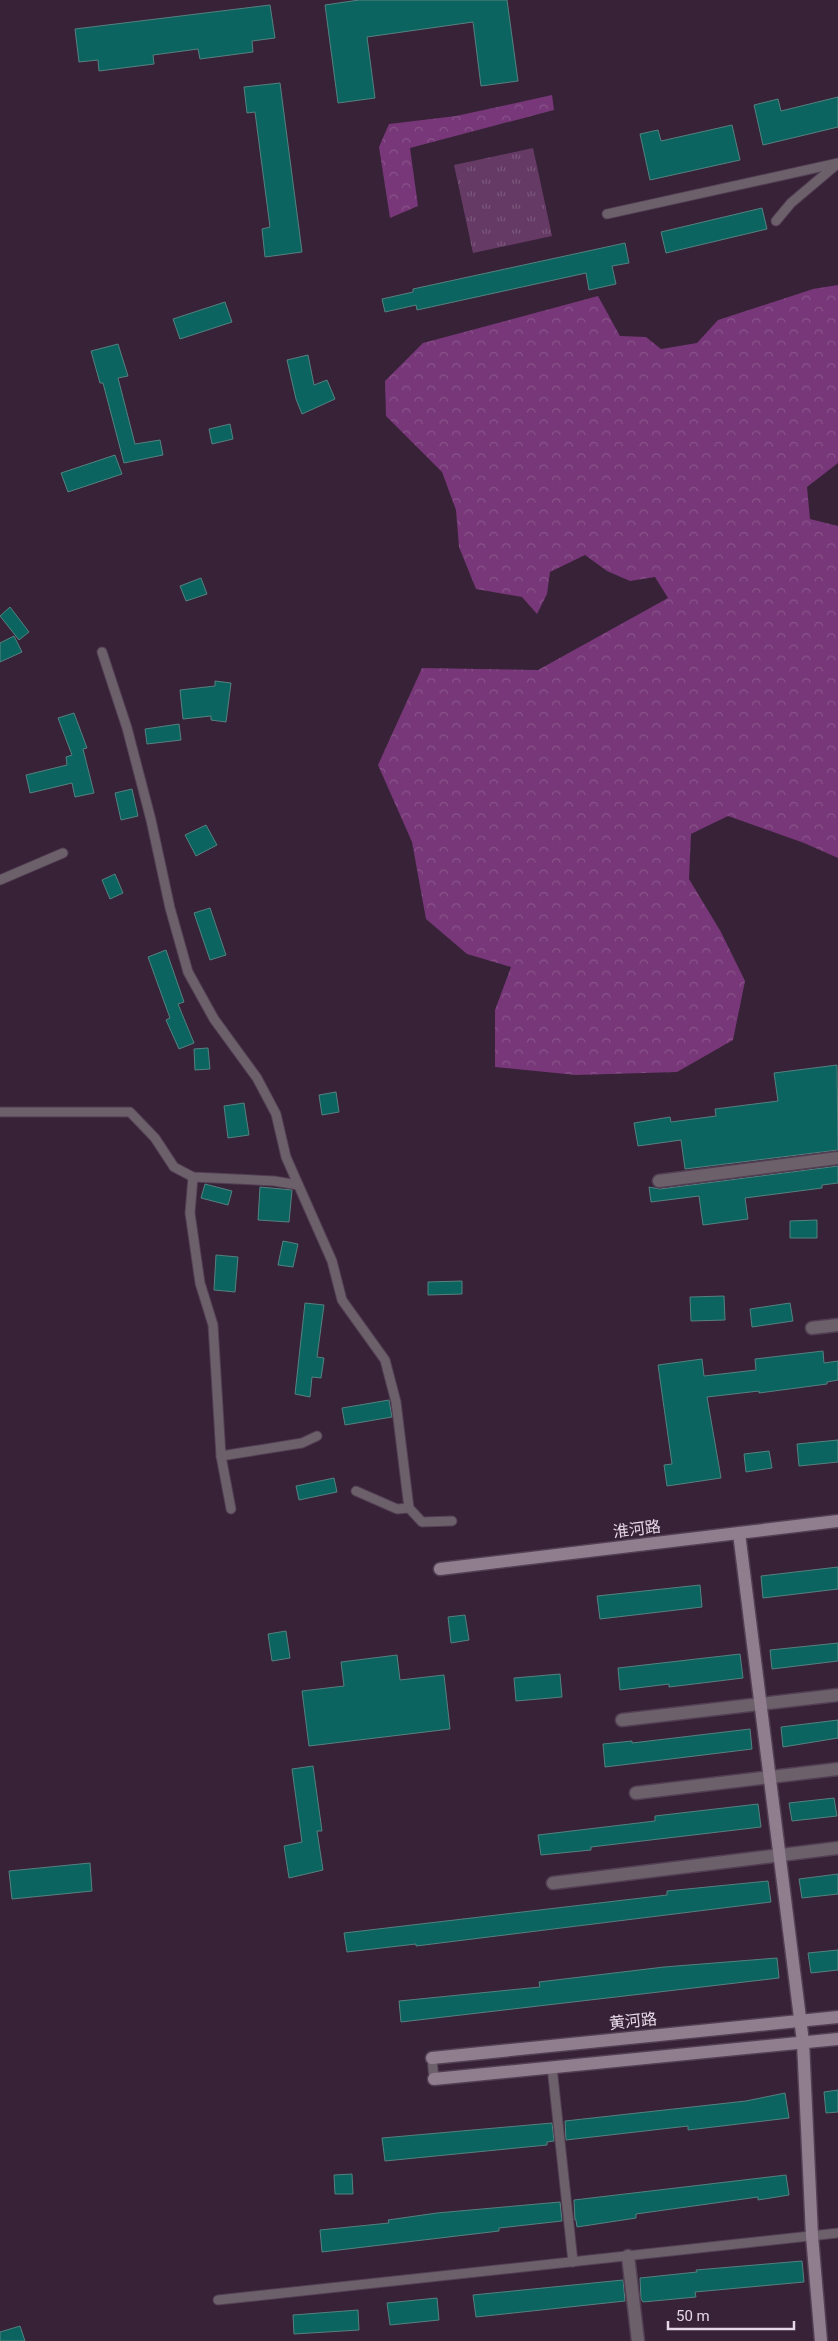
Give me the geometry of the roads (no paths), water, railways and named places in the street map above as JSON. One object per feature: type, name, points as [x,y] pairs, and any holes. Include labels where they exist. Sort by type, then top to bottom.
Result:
[{"type":"street","points":[[659,1181],[838,1158]]},
{"type":"street","points":[[812,1328],[838,1325]]},
{"type":"street","name":"淮河路","points":[[440,1569],[838,1521]]},
{"type":"street","points":[[740,1534],[801,2021],[812,2236],[821,2341]]},
{"type":"street","points":[[622,1720],[838,1695]]},
{"type":"street","points":[[636,1793],[838,1769]]},
{"type":"street","points":[[554,1882],[838,1848]]},
{"type":"street","name":"黄河路","points":[[432,2058],[838,2017]]},
{"type":"street","points":[[434,2079],[838,2039]]},
{"type":"street","points":[[628,2256],[638,2341]]},
{"type":"lane","points":[[607,214],[838,164]]},
{"type":"lane","points":[[776,221],[791,203],[838,164]]},
{"type":"lane","points":[[102,652],[127,728],[170,908],[188,972],[214,1018],[256,1078],[276,1114],[286,1157],[332,1262],[342,1300],[385,1360],[396,1402],[409,1508],[422,1522],[452,1521]]},
{"type":"lane","points":[[0,880],[63,853]]},
{"type":"lane","points":[[0,1112],[130,1112],[156,1138],[174,1166],[193,1177],[274,1181],[298,1185]]},
{"type":"lane","points":[[193,1177],[190,1213],[200,1283],[213,1325],[221,1456],[231,1509]]},
{"type":"lane","points":[[221,1456],[302,1443],[318,1436]]},
{"type":"lane","points":[[356,1490],[396,1509],[409,1508]]},
{"type":"lane","points":[[432,2058],[434,2079]]},
{"type":"lane","points":[[552,2067],[573,2262]]},
{"type":"lane","points":[[218,2300],[838,2233]]}]
